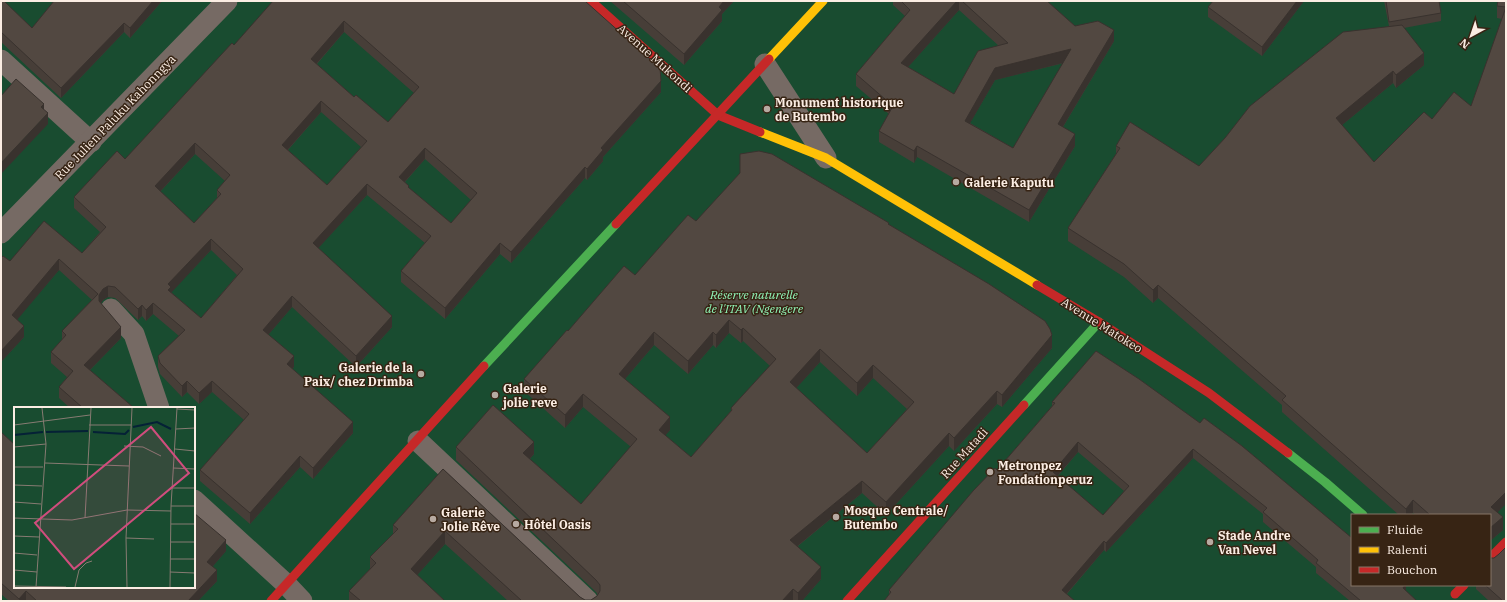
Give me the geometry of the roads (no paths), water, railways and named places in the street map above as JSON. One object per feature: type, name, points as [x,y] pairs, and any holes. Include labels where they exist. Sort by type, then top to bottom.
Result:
[{"type":"main road","name":"Avenue Mukondi","points":[[591,1],[718,115]]},
{"type":"main road","points":[[271,601],[542,303],[823,1]]},
{"type":"main road","name":"Avenue Matokeo","points":[[718,115],[826,158],[903,206],[1098,322],[1208,393],[1325,482],[1362,514]]},
{"type":"main road","name":"Rue Matadi","points":[[847,601],[1098,322]]},
{"type":"main road","points":[[1491,557],[1506,542]]},
{"type":"street","name":"Rue Julien Paluku Kahonngya","points":[[1,233],[227,1]]},
{"type":"street","points":[[1,60],[91,142]]},
{"type":"street","points":[[765,64],[826,158]]},
{"type":"street","points":[[111,309],[134,334],[159,407]]},
{"type":"street","points":[[418,441],[588,601]]},
{"type":"street","points":[[195,501],[286,584],[302,601]]},
{"type":"place","name":"Monument historique de Butembo","points":[[767,109]]},
{"type":"place","name":"Galerie Kaputu","points":[[956,182]]},
{"type":"place","name":"Galerie de la Paix/ chez Drimba","points":[[421,374]]},
{"type":"place","name":"Galerie jolie reve","points":[[495,395]]},
{"type":"place","name":"Metronpez Fondationperuz","points":[[990,472]]},
{"type":"place","name":"Mosque Centrale/ Butembo","points":[[836,517]]},
{"type":"place","name":"Galerie Jolie Rêve","points":[[433,519]]},
{"type":"place","name":"Hôtel Oasis","points":[[516,524]]},
{"type":"place","name":"Stade Andre Van Nevel","points":[[1210,542]]},
{"type":"park label","name":"Réserve naturelle de l'ITAV (Ngengere","points":[[754,301]]}]
